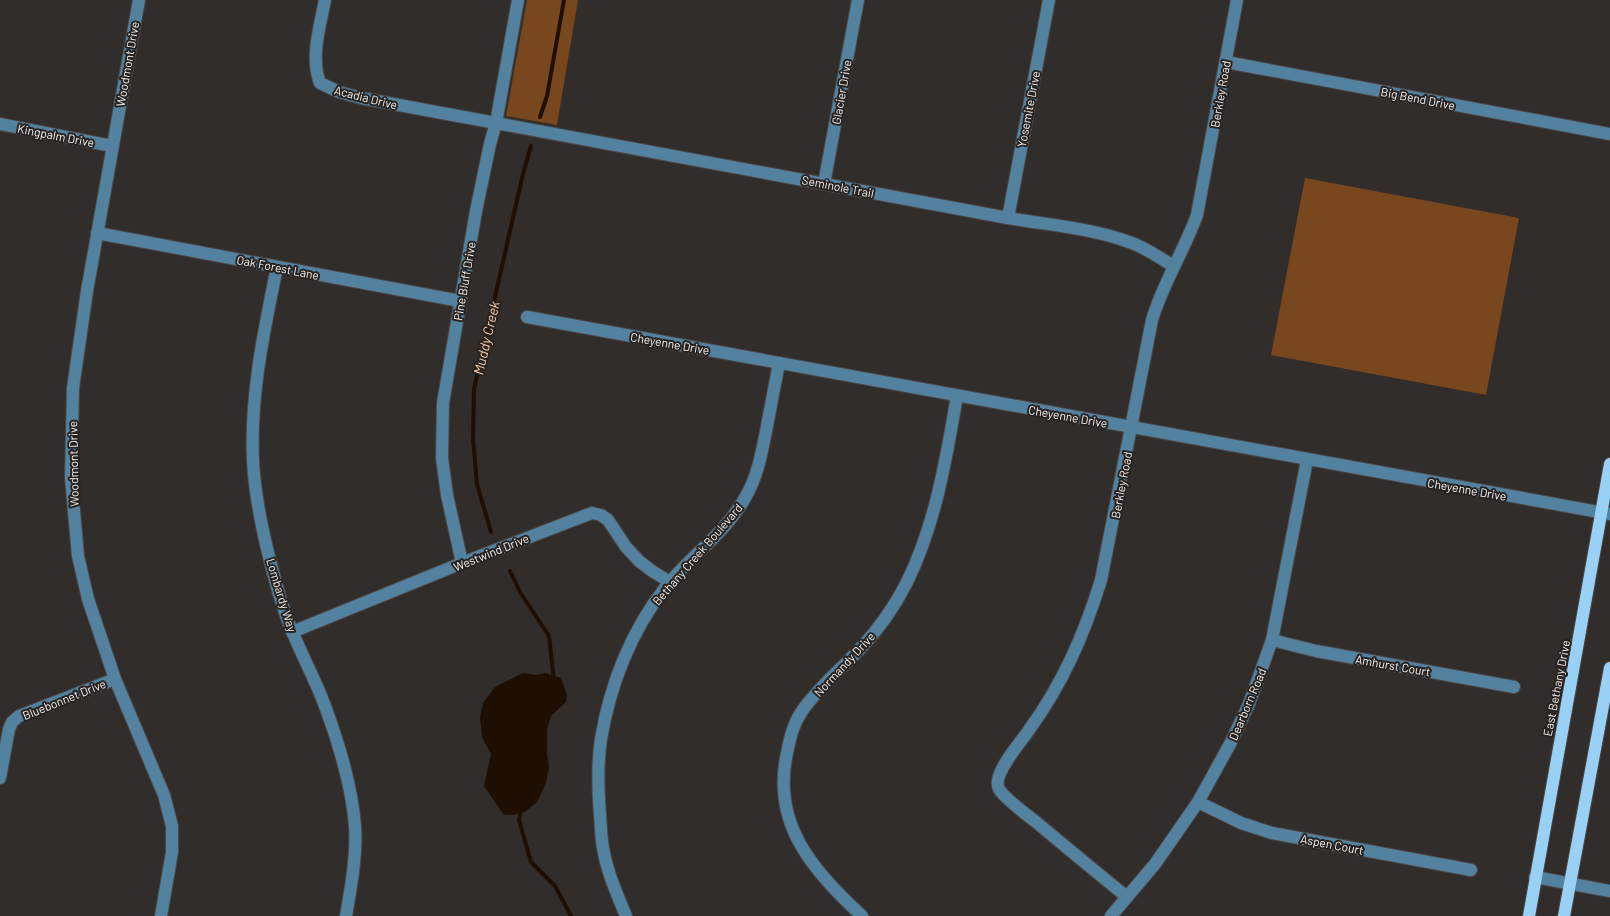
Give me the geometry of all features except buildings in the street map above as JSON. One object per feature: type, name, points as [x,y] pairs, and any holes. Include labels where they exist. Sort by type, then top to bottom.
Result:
[{"type":"main road","name":"East Bethany Drive","points":[[1528,916],[1606,514],[1610,464]]},
{"type":"main road","points":[[1564,916],[1610,668]]},
{"type":"street","name":"Woodmont Drive","points":[[139,0],[112,146],[72,388],[71,478],[78,556],[88,599],[115,678],[164,795],[172,826],[172,852],[161,916]]},
{"type":"street","name":"Acadia Drive","points":[[325,0],[316,57],[317,74],[320,83],[339,92],[361,98],[496,123]]},
{"type":"street","name":"Pine Bluff Drive","points":[[462,563],[447,495],[442,458],[443,403],[476,211],[496,123],[518,0]]},
{"type":"street","name":"Glacier Drive","points":[[824,184],[858,0]]},
{"type":"street","name":"Yosemite Drive","points":[[1008,218],[1049,0]]},
{"type":"street","name":"Berkley Road","points":[[1127,897],[1019,808],[998,788],[998,781],[1002,769],[1037,720],[1064,677],[1091,614],[1101,580],[1152,320],[1197,215],[1236,0]]},
{"type":"street","name":"Big Bend Drive","points":[[1226,62],[1610,134]]},
{"type":"street","name":"Seminole Trail","points":[[496,123],[1052,226],[1107,234],[1132,242],[1174,266]]},
{"type":"street","name":"Kingpalm Drive","points":[[0,124],[112,146]]},
{"type":"street","name":"Oak Forest Lane","points":[[97,233],[460,302]]},
{"type":"street","name":"Lombardy Way","points":[[277,267],[257,375],[252,429],[253,462],[263,531],[274,577],[292,632],[325,705],[350,786],[355,826],[354,864],[346,916]]},
{"type":"street","name":"Cheyenne Drive","points":[[527,317],[1606,514]]},
{"type":"street","name":"Bethany Creek Boulevard","points":[[626,916],[608,870],[602,847],[599,794],[598,768],[601,739],[614,687],[622,663],[645,616],[670,582],[714,539],[745,499],[754,480],[762,450],[779,363]]},
{"type":"street","name":"Normandy Drive","points":[[862,916],[835,890],[809,860],[793,831],[786,808],[783,781],[786,758],[792,731],[801,712],[877,629],[907,582],[922,549],[935,510],[944,474],[957,396]]},
{"type":"street","name":"Dearborn Road","points":[[1111,916],[1155,864],[1198,802],[1230,744],[1249,704],[1272,640],[1307,460]]},
{"type":"street","name":"Westwind Drive","points":[[292,632],[592,513],[601,515],[608,520],[626,547],[639,561],[670,582]]},
{"type":"street","name":"Amhurst Court","points":[[1272,640],[1316,651],[1514,687]]},
{"type":"street","name":"Bluebonnet Drive","points":[[0,778],[12,722],[19,716],[115,678]]},
{"type":"street","name":"Aspen Court","points":[[1198,802],[1241,823],[1272,833],[1471,870]]},
{"type":"street","points":[[1535,877],[1610,891]]},
{"type":"shaded area","points":[[527,0],[578,0],[557,125],[506,116]]},
{"type":"shaded area","points":[[1305,178],[1519,218],[1486,395],[1271,355]]},
{"type":"shaded area","points":[[523,673],[537,675],[545,673],[561,678],[567,695],[566,702],[551,716],[547,729],[549,767],[546,783],[537,802],[525,812],[504,815],[484,786],[491,754],[482,737],[480,717],[483,703],[495,687]]},
{"type":"waterway","name":"Muddy Creek","points":[[540,117],[547,96],[564,0]]},
{"type":"waterway","name":"Muddy Creek","points":[[491,532],[477,484],[473,439],[474,389],[531,146]]},
{"type":"waterway","name":"Muddy Creek","points":[[510,571],[520,592],[549,636],[554,680]]},
{"type":"waterway","name":"Muddy Creek","points":[[521,809],[519,820],[531,862],[555,886],[571,916]]}]
